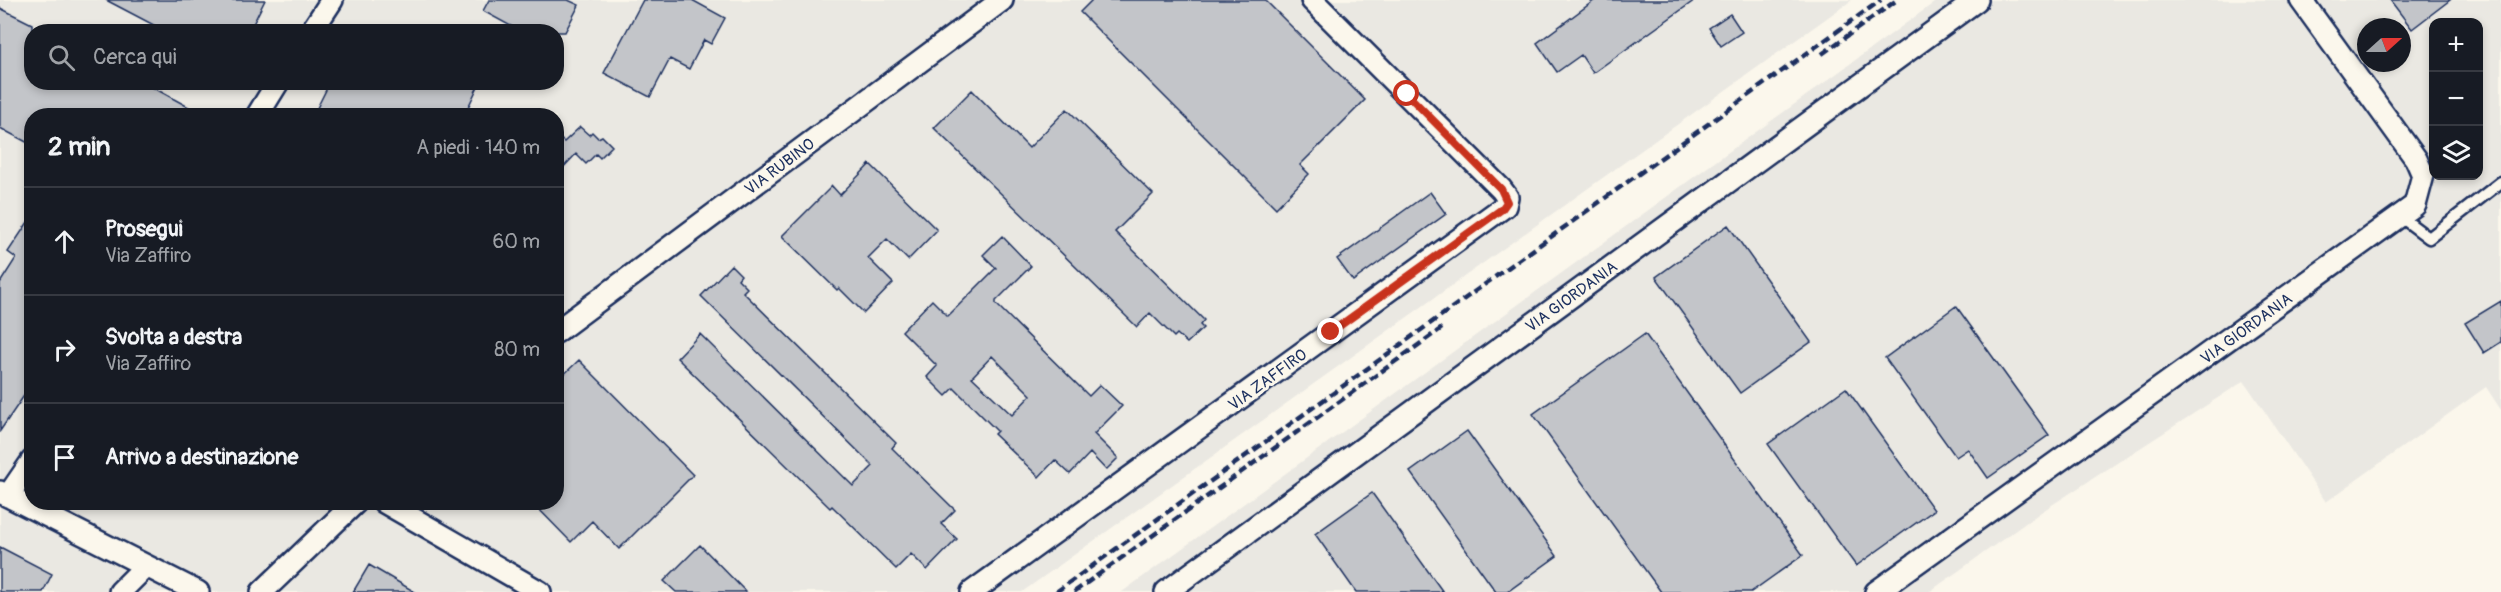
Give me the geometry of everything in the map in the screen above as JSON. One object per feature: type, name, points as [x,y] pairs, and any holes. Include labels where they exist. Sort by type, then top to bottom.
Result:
[{"type":"street","points":[[316,24],[332,0]]},
{"type":"street","name":"VIA RUBINO","points":[[564,326],[1002,0]]},
{"type":"street","name":"VIA ZAFFIRO","points":[[972,592],[1505,206],[1507,197],[1501,189],[1312,0]]},
{"type":"street","name":"VIA GIORDANIA","points":[[1166,592],[1977,0]]},
{"type":"street","name":"VIA GIORDANIA","points":[[1876,592],[2415,205],[2423,176],[2416,159],[2301,0]]},
{"type":"street","points":[[261,108],[273,90]]},
{"type":"street","points":[[24,470],[4,494],[24,504]]},
{"type":"street","points":[[35,510],[198,592]]},
{"type":"street","points":[[262,592],[348,510]]},
{"type":"street","points":[[398,510],[540,592]]},
{"type":"street","points":[[120,592],[145,567]]},
{"type":"lane","points":[[2401,217],[2429,237],[2501,182]]},
{"type":"shaded area","points":[[0,0],[1852,0],[1022,592],[0,592]]},
{"type":"shaded area","points":[[1938,0],[2501,0],[2501,410],[2486,387],[2326,502],[2244,381],[2041,512],[1929,592],[1122,592]]},
{"type":"building","points":[[106,0],[265,0],[253,24],[152,24]]},
{"type":"building","points":[[489,0],[568,0],[579,5],[565,32],[564,24],[507,24],[483,11]]},
{"type":"building","points":[[643,0],[692,0],[725,18],[711,44],[704,40],[689,69],[670,59],[650,97],[604,73]]},
{"type":"building","points":[[1092,0],[1265,0],[1365,100],[1300,165],[1309,174],[1276,208],[1080,12]]},
{"type":"building","points":[[1595,0],[1695,0],[1593,73],[1581,55],[1557,72],[1537,43]]},
{"type":"building","points":[[2390,0],[2450,0],[2412,29],[2411,18],[2404,18]]},
{"type":"building","points":[[0,8],[32,24],[24,24],[24,90],[158,90],[190,108],[24,108],[24,141],[0,128]]},
{"type":"building","points":[[1730,14],[1742,32],[1721,46],[1709,28]]},
{"type":"building","points":[[326,90],[476,90],[468,108],[317,108]]},
{"type":"building","points":[[972,90],[1029,148],[1067,109],[1153,194],[1115,232],[1204,320],[1200,325],[1203,328],[1187,343],[1177,334],[1174,337],[1150,313],[1137,327],[934,128]]},
{"type":"building","points":[[580,127],[589,135],[592,132],[598,138],[602,136],[612,146],[600,158],[596,154],[586,164],[576,154],[564,167],[564,142]]},
{"type":"building","points":[[870,164],[937,230],[908,260],[887,239],[868,258],[893,283],[864,313],[782,236],[832,186],[840,195]]},
{"type":"building","points":[[1430,192],[1446,214],[1353,281],[1337,259]]},
{"type":"building","points":[[1728,225],[1811,342],[1740,393],[1656,277]]},
{"type":"building","points":[[24,228],[24,396],[0,431],[0,283],[16,258],[8,252]]},
{"type":"building","points":[[1002,236],[1031,266],[996,301],[996,304],[1089,396],[1100,385],[1122,406],[1094,434],[1118,458],[1106,470],[1090,453],[1070,474],[1055,460],[1039,477],[994,434],[997,431],[954,388],[946,396],[927,377],[937,366],[902,331],[932,300],[948,316],[996,268],[983,255]],"holes":[[[992,356],[1031,395],[1012,415],[972,377]]]},
{"type":"building","points":[[731,265],[741,275],[738,279],[747,288],[743,292],[896,443],[892,448],[955,510],[941,524],[957,539],[927,570],[911,554],[896,569],[832,506],[830,508],[677,358],[700,334],[853,486],[873,466],[701,296]]},
{"type":"building","points":[[2501,301],[2501,342],[2484,353],[2465,323]]},
{"type":"building","points":[[1956,306],[2049,435],[1988,478],[1968,449],[1956,457],[1885,358]]},
{"type":"building","points":[[1645,334],[1803,555],[1751,592],[1661,592],[1533,414]]},
{"type":"building","points":[[579,360],[693,475],[619,549],[592,521],[571,542],[540,510],[564,510],[564,374]]},
{"type":"building","points":[[1846,388],[1934,510],[1856,566],[1768,444]]},
{"type":"building","points":[[1467,431],[1557,556],[1507,592],[1496,592],[1410,472]]},
{"type":"building","points":[[1372,493],[1443,592],[1356,592],[1315,534]]},
{"type":"building","points":[[700,545],[746,592],[676,592],[664,581]]},
{"type":"building","points":[[0,547],[52,574],[43,592],[0,592]]},
{"type":"building","points":[[369,565],[415,592],[353,592]]},
{"type":"railway","points":[[1056,592],[1881,0]]},
{"type":"railway","points":[[1822,54],[1897,0]]},
{"type":"railway","points":[[1074,592],[1442,328]]},
{"type":"route","points":[[1331,332],[1502,209],[1507,202],[1507,197],[1501,189],[1407,94]]}]
